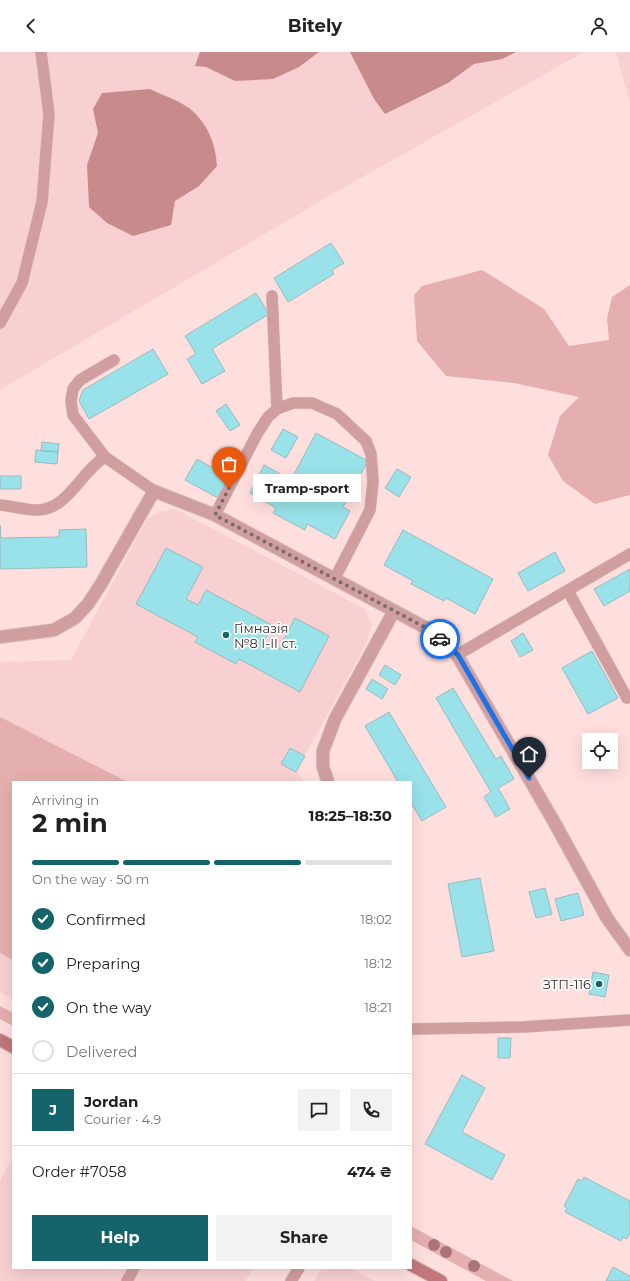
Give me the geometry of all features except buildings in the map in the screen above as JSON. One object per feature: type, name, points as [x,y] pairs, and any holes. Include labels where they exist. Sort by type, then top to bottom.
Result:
[{"type":"main road","points":[[0,1040],[12,1046]]},
{"type":"main road","points":[[412,1266],[441,1281]]},
{"type":"street","points":[[0,637],[54,630],[75,618],[88,604],[101,584],[154,491],[215,515],[430,630],[458,655],[549,813],[606,918],[630,950]]},
{"type":"street","points":[[328,781],[323,767],[323,752],[335,719],[394,611]]},
{"type":"lane","points":[[0,323],[22,283],[42,202],[49,114],[41,52]]},
{"type":"lane","points":[[272,296],[277,409]]},
{"type":"lane","points":[[114,360],[80,380],[73,389],[71,401],[73,415],[105,457],[154,491]]},
{"type":"lane","points":[[215,515],[257,434],[268,417],[277,409],[293,403],[312,403],[337,414],[366,441],[371,454],[373,482],[370,510],[334,578]]},
{"type":"lane","points":[[0,505],[37,510],[51,508],[66,498],[94,464],[105,457]]},
{"type":"lane","points":[[458,655],[630,554]]},
{"type":"lane","points":[[568,591],[627,698]]},
{"type":"lane","points":[[412,1029],[523,1027],[630,1020]]},
{"type":"lane","points":[[127,1281],[133,1269]]},
{"type":"lane","points":[[291,1281],[298,1269]]},
{"type":"shaded area","points":[[0,52],[584,52],[329,196],[0,390]]},
{"type":"shaded area","points":[[200,52],[319,52],[299,67],[273,79],[235,81],[206,67],[195,66]]},
{"type":"shaded area","points":[[350,52],[516,52],[502,59],[474,64],[448,83],[385,114],[374,99]]},
{"type":"shaded area","points":[[616,52],[630,52],[630,103]]},
{"type":"shaded area","points":[[150,89],[185,105],[201,120],[206,127],[215,150],[217,166],[199,186],[175,201],[171,225],[133,236],[107,223],[89,207],[87,165],[98,133],[93,109],[102,93]]},
{"type":"shaded area","points":[[482,270],[544,309],[569,346],[609,340],[607,319],[612,297],[630,285],[630,495],[595,504],[563,481],[548,455],[560,416],[579,397],[514,383],[446,376],[417,341],[414,295],[422,286]]},
{"type":"shaded area","name":"Гімназія №8 I-II ст.","points":[[175,509],[365,609],[372,624],[365,646],[296,772],[303,781],[12,781],[12,998],[0,992],[0,662],[71,660],[147,519],[159,512]]},
{"type":"shaded area","points":[[0,717],[126,781],[12,781],[12,959],[0,953]]},
{"type":"shaded area","points":[[0,1006],[12,1012],[12,1025],[0,1019]]},
{"type":"shaded area","points":[[12,1160],[12,1269],[253,1269],[245,1281],[0,1281],[0,1180]]},
{"type":"shaded area","points":[[412,1227],[513,1281],[486,1281],[412,1241]]},
{"type":"shaded area","points":[[321,1269],[353,1269],[375,1281],[314,1281]]},
{"type":"way so far","points":[[229,488],[215,515],[430,630],[440,639]]},
{"type":"place","name":"Tramp-sport","points":[[229,488]]},
{"type":"place","name":"Гімназія №8 I-II ст.","points":[[226,635]]},
{"type":"place","name":"ЗТП-116","points":[[599,984]]},
{"type":"route","points":[[440,639],[458,655],[529,778]]}]
